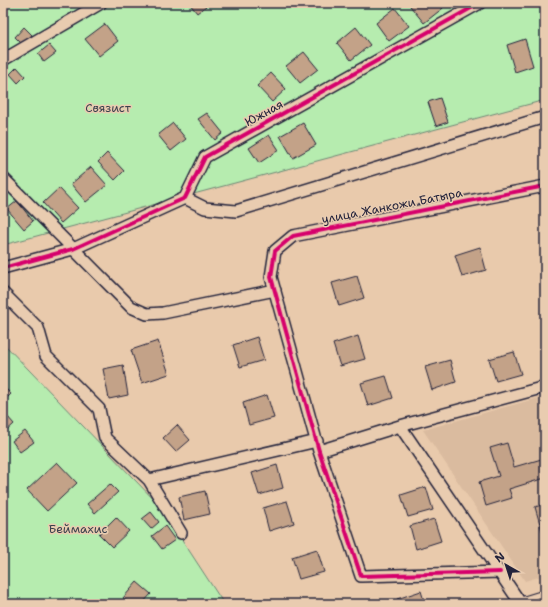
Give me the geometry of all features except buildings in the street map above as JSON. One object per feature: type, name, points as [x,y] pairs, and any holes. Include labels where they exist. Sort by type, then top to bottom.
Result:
[{"type":"street","points":[[3,60],[101,3]]},
{"type":"street","name":"Южная","points":[[185,198],[205,157],[480,3]]},
{"type":"street","points":[[3,268],[73,249],[185,198],[205,208],[236,211],[545,117]]},
{"type":"street","points":[[3,178],[131,307],[147,314],[163,313],[275,290],[318,446],[361,576],[500,572]]},
{"type":"street","name":"улица Жанкожи Батыра","points":[[275,290],[271,277],[275,250],[293,236],[545,186]]},
{"type":"street","points":[[3,293],[38,328],[46,356],[99,409],[105,438],[149,480],[181,533]]},
{"type":"street","points":[[149,480],[318,446],[400,426],[545,387]]},
{"type":"street","points":[[400,426],[520,603]]},
{"type":"lane","points":[[520,603],[545,593]]},
{"type":"shaded area","points":[[545,396],[545,575],[525,581],[423,430]]},
{"type":"green space","name":"Связист","points":[[3,3],[545,3],[545,100],[3,245]]},
{"type":"green space","name":"Беймахис","points":[[3,343],[160,506],[224,604],[3,604]]},
{"type":"cycle path","points":[[3,268],[73,249],[185,198],[205,157],[480,3]]},
{"type":"cycle path","points":[[500,572],[361,576],[319,451],[271,277],[275,251],[293,236],[545,186]]}]
